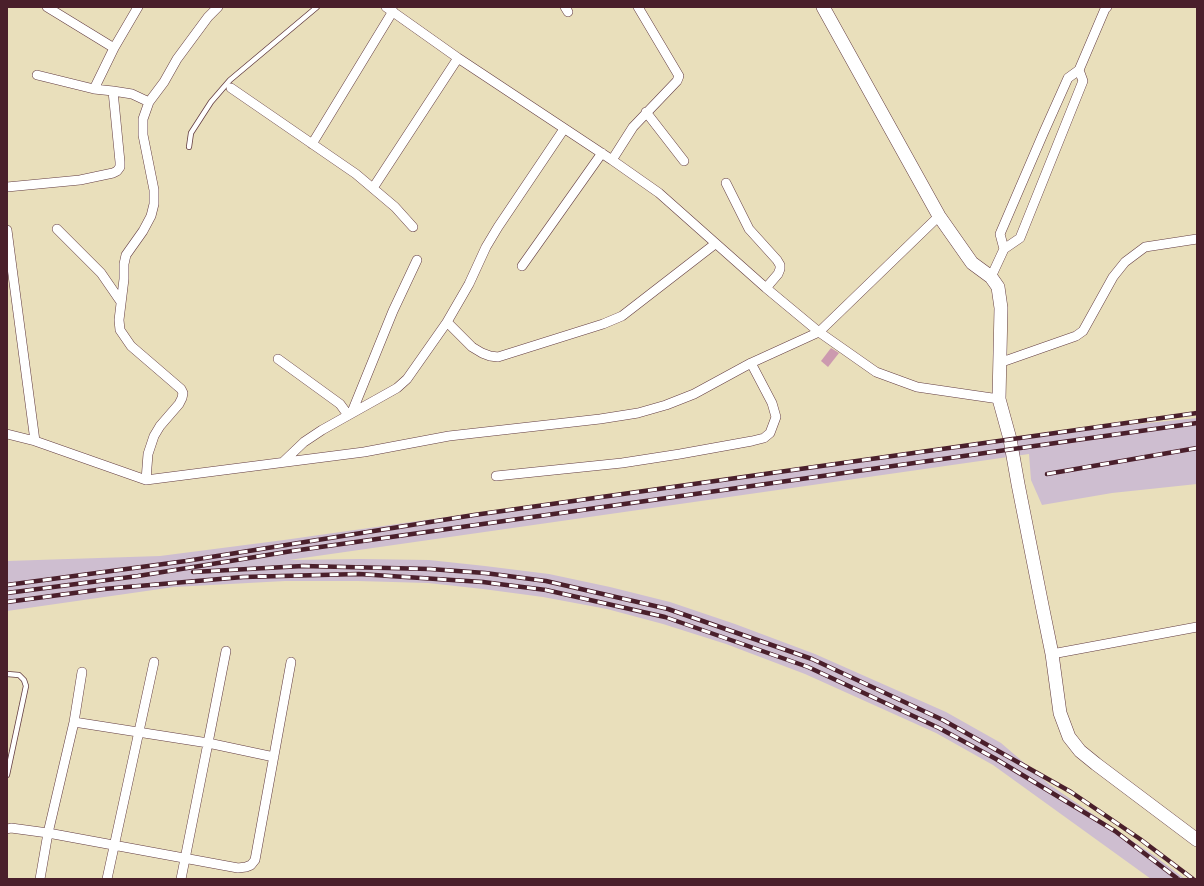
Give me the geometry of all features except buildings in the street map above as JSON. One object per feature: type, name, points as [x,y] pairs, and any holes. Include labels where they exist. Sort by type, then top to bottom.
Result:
[{"type":"street","points":[[47,7],[114,48]]},
{"type":"street","points":[[94,89],[114,48],[138,7]]},
{"type":"street","points":[[146,480],[148,454],[154,436],[160,426],[179,404],[183,393],[181,389],[131,346],[124,338],[120,330],[119,320],[126,255],[143,231],[151,216],[154,204],[154,190],[143,135],[143,119],[149,102],[164,82],[177,59],[208,17],[218,7]]},
{"type":"street","points":[[612,160],[632,127],[677,81],[679,76],[638,7]]},
{"type":"street","points":[[823,7],[939,216],[972,263],[991,277],[998,287],[1001,308],[999,399],[1010,440],[1052,654],[1060,713],[1069,737],[1080,751],[1096,764],[1197,840]]},
{"type":"street","points":[[1004,249],[1000,234],[1068,78],[1080,70],[1107,7]]},
{"type":"street","points":[[312,144],[389,9],[458,58],[602,153],[659,193],[715,244],[819,332],[876,372],[917,387],[999,399]]},
{"type":"street","points":[[373,188],[458,58]]},
{"type":"street","points":[[991,277],[1004,249],[1020,238],[1083,81],[1080,70]]},
{"type":"street","points":[[37,75],[94,89],[132,94],[149,102]]},
{"type":"street","points":[[231,88],[356,174],[395,207],[413,227]]},
{"type":"street","points":[[7,187],[80,180],[117,171],[120,167],[120,162],[113,91]]},
{"type":"street","points":[[646,112],[684,161]]},
{"type":"street","points":[[283,462],[304,442],[397,388],[407,379],[447,322],[469,284],[486,247],[498,227],[564,129]]},
{"type":"street","points":[[522,266],[602,153]]},
{"type":"street","points":[[726,183],[748,229],[778,260],[780,265],[778,274],[766,288]]},
{"type":"street","points":[[7,434],[35,441],[146,480],[364,452],[448,436],[600,419],[638,413],[666,405],[694,394],[751,363],[819,332],[939,216]]},
{"type":"street","points":[[57,229],[101,273],[121,302]]},
{"type":"street","points":[[7,230],[35,441]]},
{"type":"street","points":[[999,363],[1076,336],[1083,331],[1114,277],[1125,262],[1145,247],[1197,239]]},
{"type":"street","points":[[447,322],[472,347],[490,356],[498,357],[603,324],[622,316],[715,244]]},
{"type":"street","points":[[350,414],[393,312],[417,260]]},
{"type":"street","points":[[278,359],[340,404],[350,414]]},
{"type":"street","points":[[496,476],[622,463],[752,442],[764,438],[770,433],[776,417],[772,403],[751,363]]},
{"type":"street","points":[[1052,654],[1197,627]]},
{"type":"street","points":[[181,879],[226,651]]},
{"type":"street","points":[[107,879],[140,733],[154,662]]},
{"type":"street","points":[[7,829],[11,828],[45,832],[238,868],[251,865],[255,860],[291,662]]},
{"type":"street","points":[[40,879],[45,832],[74,722],[82,672]]},
{"type":"street","points":[[74,722],[208,743],[274,757]]},
{"type":"lane","points":[[189,147],[191,133],[211,102],[230,80],[318,7]]},
{"type":"lane","points":[[7,674],[19,675],[24,680],[26,686],[7,775]]},
{"type":"shaded area","points":[[1197,418],[1197,484],[1112,493],[1042,505],[1031,480],[1029,454],[289,560],[429,560],[549,574],[670,602],[735,624],[815,654],[946,712],[1001,743],[1050,785],[1156,857],[1185,879],[1151,879],[993,765],[936,733],[805,674],[726,644],[663,624],[607,609],[543,597],[428,583],[285,581],[174,587],[7,611],[7,561],[160,556],[284,540],[1028,435]]},
{"type":"railway","points":[[7,585],[186,561],[474,515],[1197,413]]},
{"type":"railway","points":[[7,593],[138,576],[292,551],[1197,423]]},
{"type":"railway","points":[[1047,474],[1197,448]]},
{"type":"railway","points":[[193,572],[303,566],[430,569],[485,573],[546,581],[668,609],[812,659],[943,720],[1071,792],[1140,839],[1193,879]]},
{"type":"railway","points":[[7,602],[104,589],[243,577],[359,574],[483,582],[546,590],[665,617],[808,667],[939,728],[996,759],[1115,831],[1178,879]]}]
